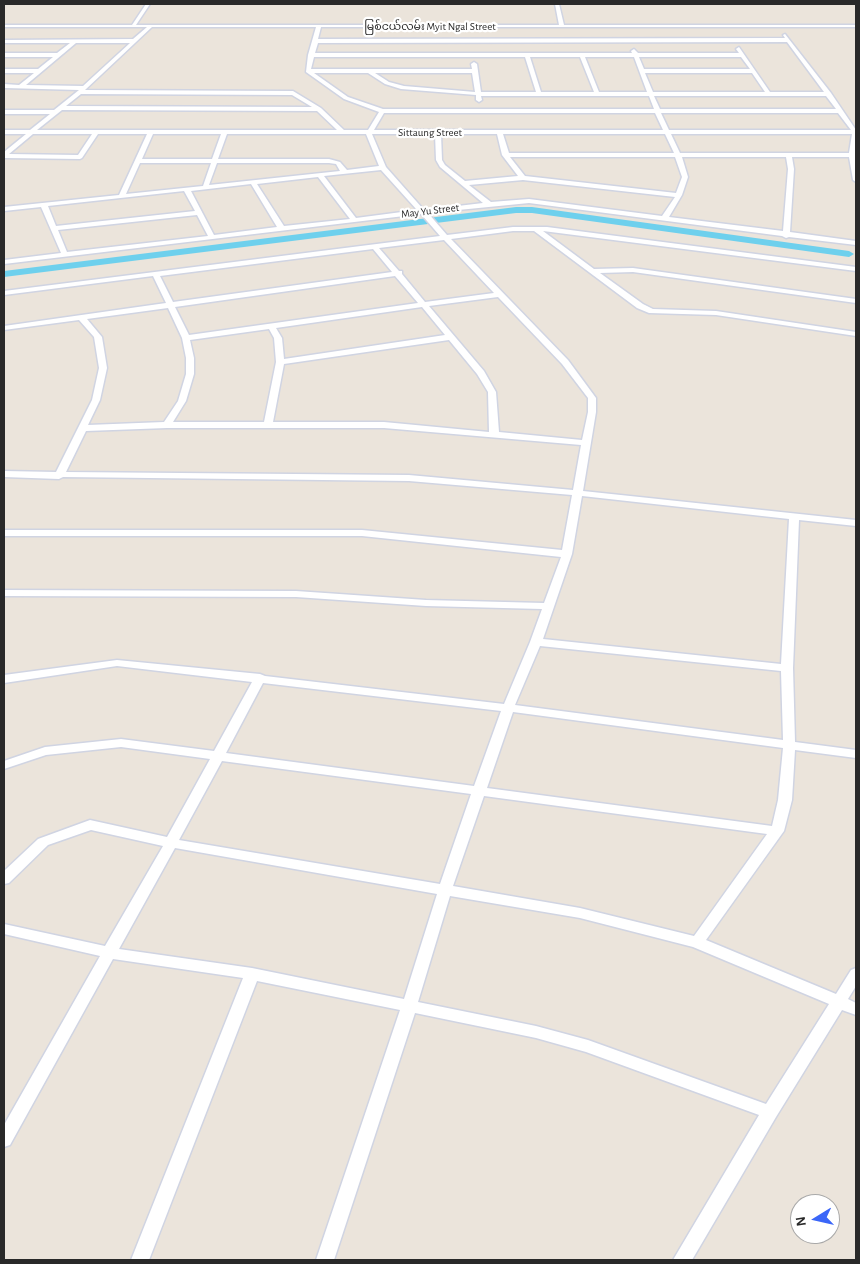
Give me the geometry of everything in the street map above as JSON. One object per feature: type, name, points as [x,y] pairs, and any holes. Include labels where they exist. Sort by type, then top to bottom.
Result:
[{"type":"street","points":[[133,26],[148,4]]},
{"type":"street","points":[[557,4],[562,27]]},
{"type":"street","name":"မြစ်ငယ်လမ်း Myit Ngal Street","points":[[4,26],[856,26]]},
{"type":"street","points":[[4,155],[81,90],[152,26]]},
{"type":"street","points":[[624,26],[685,177],[679,195],[664,219]]},
{"type":"street","points":[[308,70],[319,27]]},
{"type":"street","points":[[467,27],[472,41],[474,71],[482,111]]},
{"type":"street","points":[[780,27],[856,132],[854,156],[856,180]]},
{"type":"street","points":[[315,41],[789,40]]},
{"type":"street","points":[[4,41],[135,41]]},
{"type":"street","points":[[21,86],[75,41]]},
{"type":"street","points":[[735,41],[768,93]]},
{"type":"street","points":[[4,55],[58,55]]},
{"type":"street","points":[[311,55],[743,55]]},
{"type":"street","points":[[527,56],[539,94]]},
{"type":"street","points":[[582,56],[597,94]]},
{"type":"street","points":[[308,70],[314,77],[346,98],[382,111],[840,111]]},
{"type":"street","points":[[308,70],[474,71]]},
{"type":"street","points":[[4,71],[40,71]]},
{"type":"street","points":[[369,71],[387,83],[403,88],[478,94],[828,94]]},
{"type":"street","points":[[642,71],[753,71]]},
{"type":"street","points":[[4,86],[81,90],[297,94],[318,109],[342,132]]},
{"type":"street","points":[[60,108],[318,109]]},
{"type":"street","points":[[325,1260],[410,1004],[445,889],[508,708],[536,642],[567,554],[579,493],[592,398],[565,362],[445,237],[383,168],[369,133],[382,111]]},
{"type":"street","points":[[4,112],[54,112]]},
{"type":"street","name":"Sittaung Street","points":[[4,132],[856,132]]},
{"type":"street","points":[[4,155],[80,157],[96,132]]},
{"type":"street","points":[[122,196],[151,132]]},
{"type":"street","points":[[205,188],[225,132]]},
{"type":"street","points":[[438,133],[438,160],[442,166],[489,204]]},
{"type":"street","points":[[500,133],[505,155],[523,178]]},
{"type":"street","points":[[505,155],[854,156]]},
{"type":"street","points":[[786,236],[791,169],[789,155]]},
{"type":"street","points":[[137,161],[329,161],[338,163],[344,171]]},
{"type":"street","points":[[4,209],[383,168]]},
{"type":"street","points":[[319,174],[355,221]]},
{"type":"street","points":[[465,183],[523,178],[679,195]]},
{"type":"street","points":[[253,182],[282,229]]},
{"type":"street","points":[[187,190],[197,213],[212,237]]},
{"type":"street","name":"May Yu Street","points":[[4,262],[489,204],[544,202],[786,236],[856,243]]},
{"type":"street","points":[[44,205],[65,255]]},
{"type":"street","points":[[55,228],[197,213]]},
{"type":"street","points":[[535,228],[640,306],[652,311],[716,313],[856,334]]},
{"type":"street","points":[[4,294],[445,237],[535,228],[856,269]]},
{"type":"street","points":[[374,246],[399,273],[481,373],[492,392],[494,434]]},
{"type":"street","points":[[594,271],[633,270],[856,301]]},
{"type":"street","points":[[4,328],[399,273]]},
{"type":"street","points":[[156,274],[186,338],[190,358],[190,374],[182,401],[168,425]]},
{"type":"street","points":[[186,338],[500,294]]},
{"type":"street","points":[[60,476],[96,400],[103,368],[98,336],[82,318]]},
{"type":"street","points":[[268,424],[280,362],[278,338],[271,326]]},
{"type":"street","points":[[280,362],[451,337]]},
{"type":"street","points":[[83,428],[268,424],[384,425],[587,443]]},
{"type":"street","points":[[4,474],[60,476],[384,477],[579,493],[856,523]]},
{"type":"street","points":[[697,942],[777,831],[785,800],[789,745],[787,668],[794,516]]},
{"type":"street","points":[[4,532],[362,533],[567,554]]},
{"type":"street","points":[[4,593],[296,594],[426,603],[549,606]]},
{"type":"street","points":[[536,642],[787,668]]},
{"type":"street","points":[[4,679],[117,663],[508,708],[856,754]]},
{"type":"street","points":[[4,1140],[220,755],[260,678]]},
{"type":"street","points":[[4,765],[45,751],[121,744],[220,755],[777,831]]},
{"type":"street","points":[[4,879],[43,842],[90,825],[171,843],[580,913],[697,942],[856,1009]]},
{"type":"street","points":[[4,929],[110,953],[252,974],[410,1004],[536,1032],[588,1046],[770,1112]]},
{"type":"street","points":[[140,1260],[252,974]]},
{"type":"street","points":[[682,1260],[770,1112],[856,974]]},
{"type":"waterway","points":[[4,274],[516,210],[532,210],[849,254]]}]
